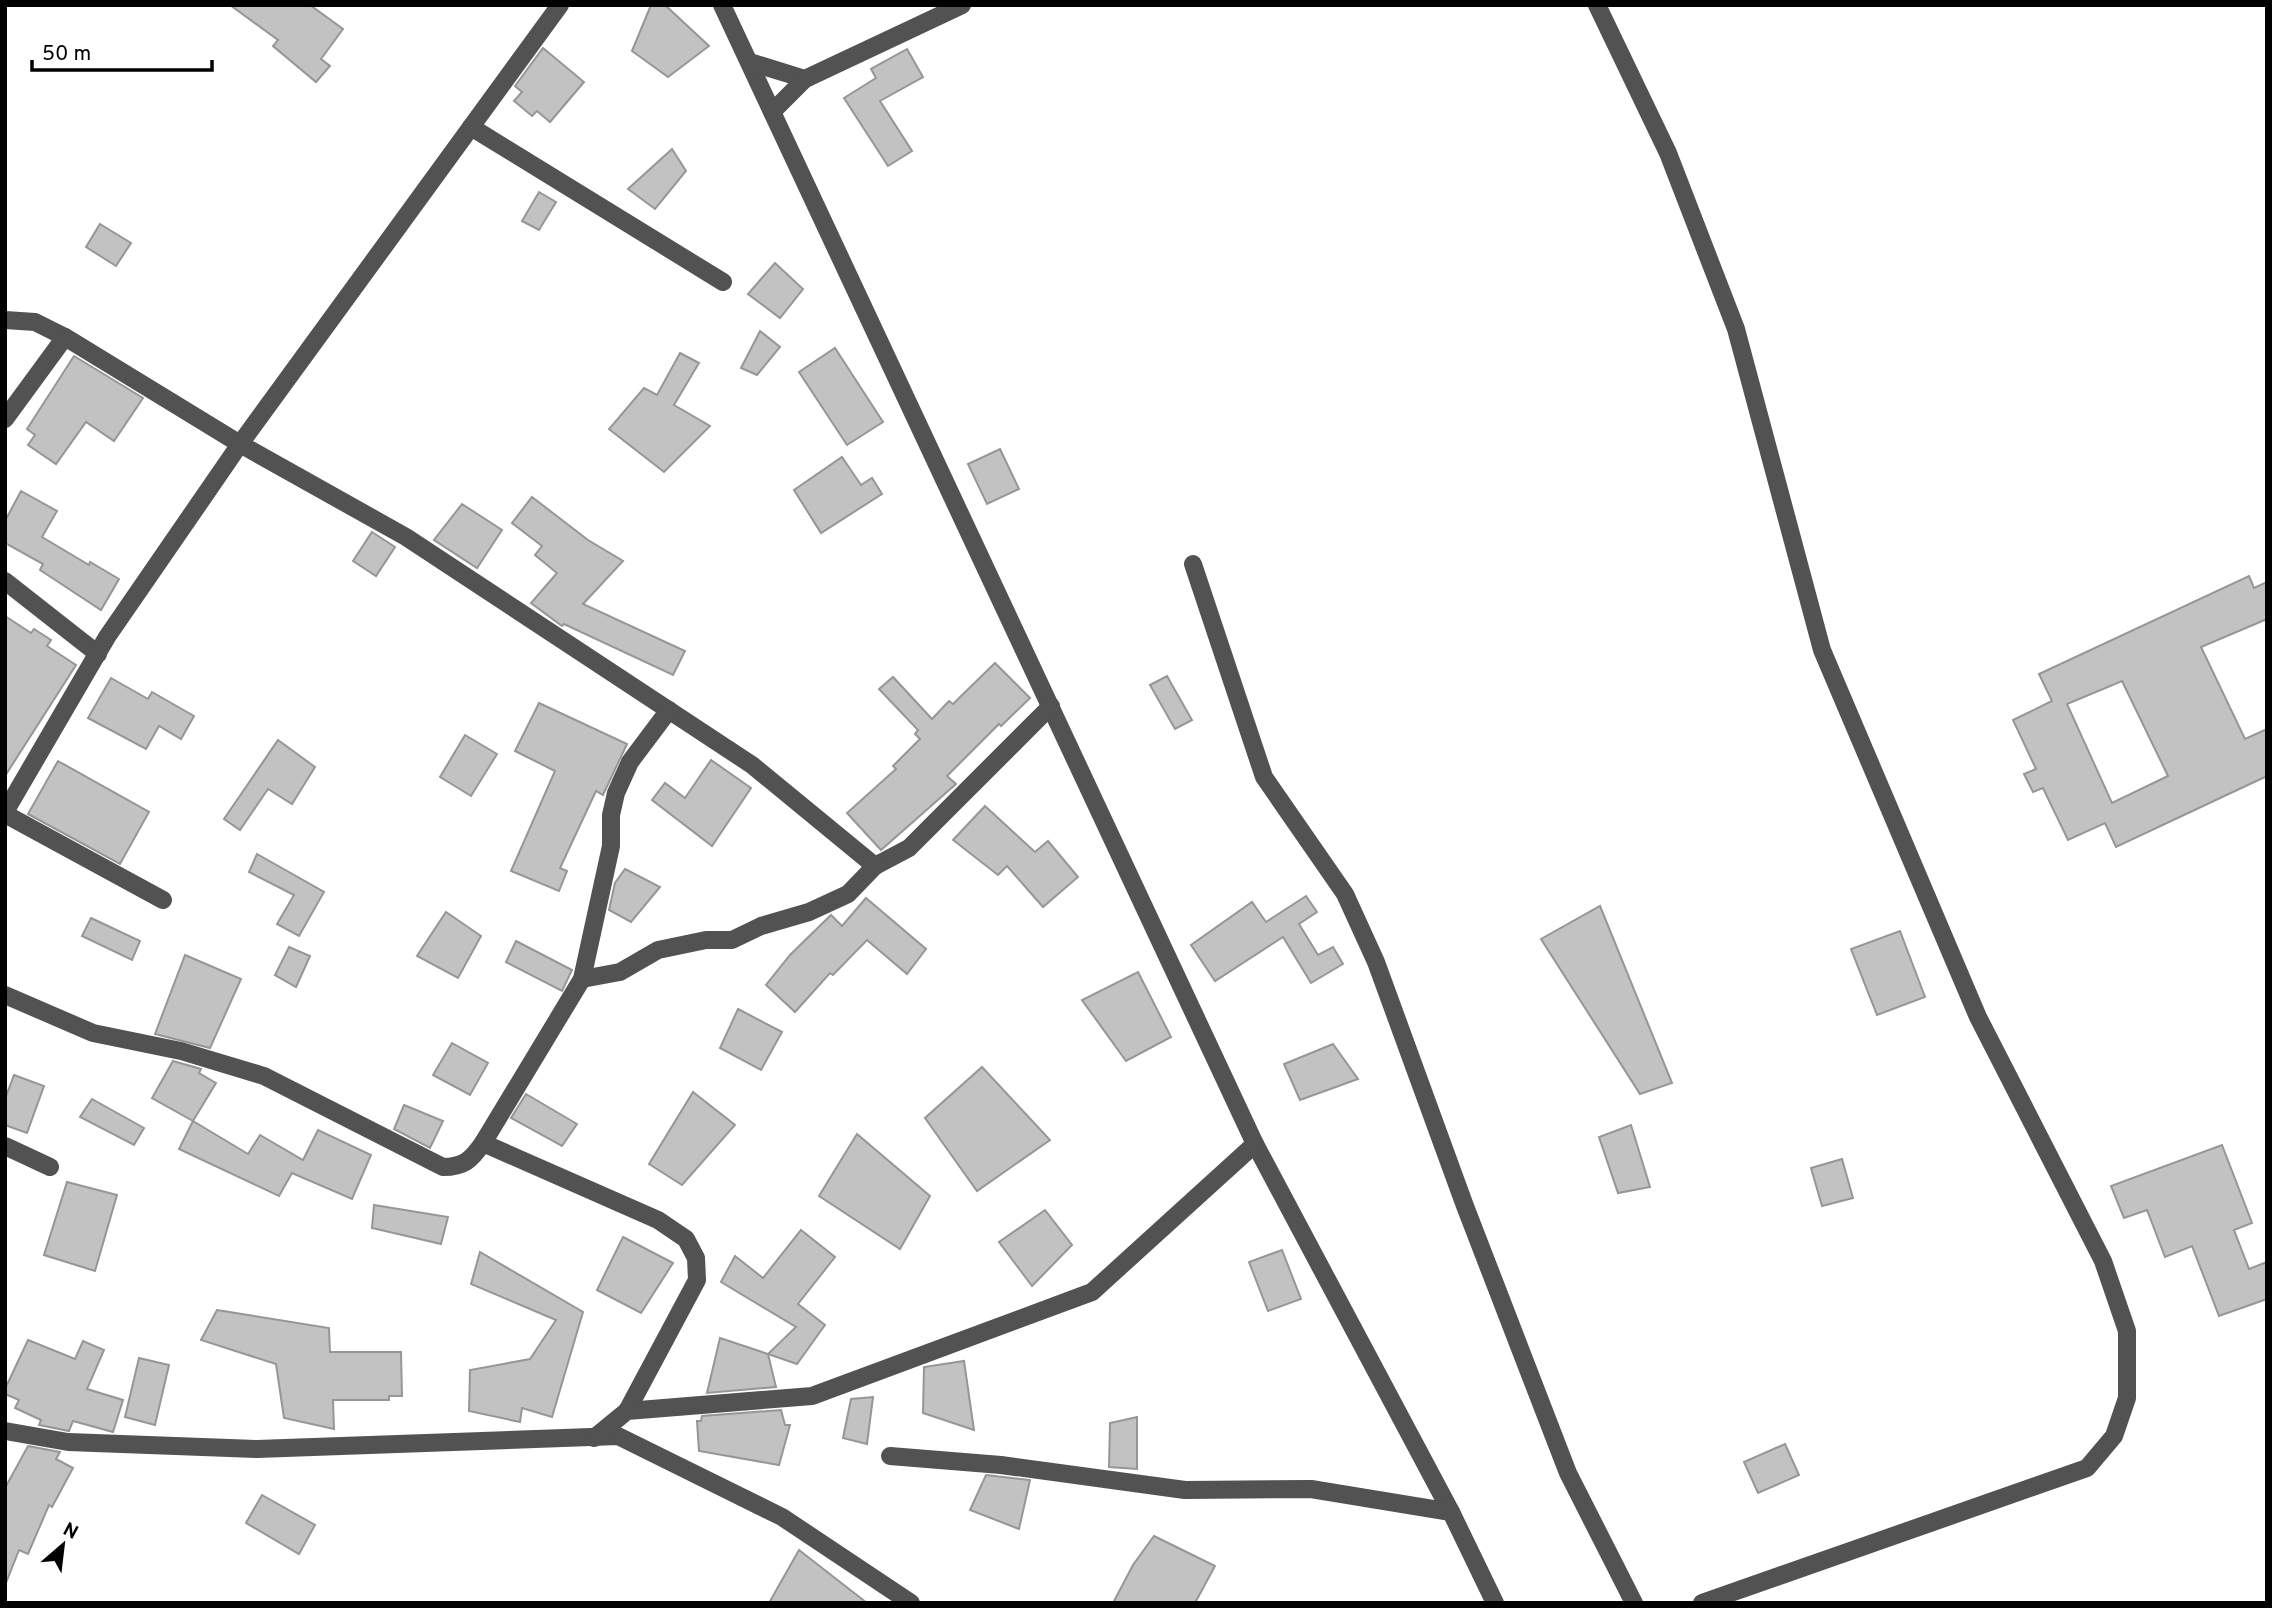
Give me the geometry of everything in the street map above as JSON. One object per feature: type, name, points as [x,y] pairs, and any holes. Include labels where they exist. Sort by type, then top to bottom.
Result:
[{"type":"street","points":[[163,900],[5,813],[98,654],[240,444],[560,5]]},
{"type":"street","points":[[722,5],[1255,1144],[1451,1512],[1495,1603]]},
{"type":"street","points":[[772,113],[805,79],[962,5]]},
{"type":"street","points":[[1597,5],[1668,153],[1736,329],[1822,650],[1978,1017],[2103,1261],[2127,1331],[2127,1398],[2114,1436],[2087,1468],[1702,1603]]},
{"type":"street","points":[[750,62],[805,79]]},
{"type":"street","points":[[471,127],[723,282]]},
{"type":"street","points":[[5,320],[35,322],[65,337],[240,444],[406,537],[751,765],[875,866]]},
{"type":"street","points":[[5,419],[65,337]]},
{"type":"street","points":[[1193,564],[1264,777],[1345,894],[1376,962],[1465,1206],[1568,1473],[1634,1603]]},
{"type":"street","points":[[5,581],[98,654]]},
{"type":"street","points":[[582,979],[620,972],[658,950],[706,940],[732,940],[761,926],[809,912],[848,894],[875,866],[908,848],[1051,706]]},
{"type":"street","points":[[5,995],[93,1032],[181,1051],[264,1076],[443,1167],[457,1167],[469,1162],[582,979],[611,846],[611,815],[616,793],[630,762],[669,710]]},
{"type":"street","points":[[483,1143],[658,1220],[686,1239],[696,1258],[697,1280],[627,1411],[594,1438]]},
{"type":"street","points":[[627,1411],[812,1396],[1092,1292],[1255,1144]]},
{"type":"street","points":[[5,1146],[50,1167]]},
{"type":"street","points":[[5,1432],[68,1442],[257,1449],[618,1436],[782,1517],[911,1603]]},
{"type":"street","points":[[890,1456],[1001,1465],[1185,1490],[1311,1489],[1451,1512]]},
{"type":"building","points":[[230,5],[310,5],[343,29],[321,59],[330,66],[316,82],[273,46],[278,40]]},
{"type":"building","points":[[651,5],[665,5],[709,46],[668,77],[632,51]]},
{"type":"building","points":[[543,48],[584,82],[550,122],[537,111],[532,116],[514,101],[522,92],[515,86]]},
{"type":"building","points":[[907,49],[923,77],[880,101],[912,151],[888,166],[844,98],[876,78],[871,69]]},
{"type":"building","points":[[672,149],[686,171],[655,209],[628,189]]},
{"type":"building","points":[[539,192],[556,202],[539,230],[522,221]]},
{"type":"building","points":[[100,224],[131,243],[116,266],[86,247]]},
{"type":"building","points":[[775,263],[803,289],[780,318],[748,294]]},
{"type":"building","points":[[760,331],[780,347],[757,375],[741,368]]},
{"type":"building","points":[[835,348],[883,422],[847,445],[799,372]]},
{"type":"building","points":[[680,353],[699,363],[674,405],[710,426],[664,472],[609,429],[644,388],[657,395]]},
{"type":"building","points":[[74,356],[143,398],[114,441],[86,422],[56,464],[28,445],[35,435],[27,429]]},
{"type":"building","points":[[1000,449],[1019,489],[987,504],[968,464]]},
{"type":"building","points":[[842,457],[861,485],[872,478],[882,494],[821,533],[794,490]]},
{"type":"building","points":[[21,491],[57,511],[42,537],[119,579],[101,610],[40,570],[43,564],[5,543],[5,521]]},
{"type":"building","points":[[532,497],[588,540],[623,561],[583,604],[685,651],[673,675],[564,624],[562,626],[531,603],[557,573],[535,555],[542,546],[512,523]]},
{"type":"building","points":[[462,504],[502,530],[477,568],[434,540]]},
{"type":"building","points":[[372,532],[395,547],[376,576],[353,561]]},
{"type":"building","points":[[2249,576],[2254,588],[2267,582],[2267,619],[2201,647],[2245,739],[2267,729],[2267,776],[2116,847],[2105,823],[2068,840],[2043,788],[2033,792],[2024,774],[2036,769],[2013,720],[2052,701],[2039,674]],"holes":[[[2122,681],[2168,776],[2112,803],[2067,704]]]},
{"type":"building","points":[[5,616],[31,633],[34,629],[51,640],[47,646],[76,665],[5,776]]},
{"type":"building","points":[[995,663],[1030,698],[1001,726],[999,724],[947,776],[956,784],[881,850],[847,813],[896,769],[893,766],[920,739],[915,734],[918,730],[879,689],[893,677],[932,719],[949,701],[953,704]]},
{"type":"building","points":[[1167,676],[1192,720],[1175,729],[1150,685]]},
{"type":"building","points":[[111,678],[148,699],[152,692],[194,716],[181,739],[159,726],[146,749],[88,718]]},
{"type":"building","points":[[539,703],[627,744],[603,795],[596,791],[560,868],[567,871],[559,891],[511,871],[555,771],[515,751]]},
{"type":"building","points":[[465,735],[497,754],[471,796],[440,777]]},
{"type":"building","points":[[278,740],[315,767],[292,804],[268,789],[240,830],[224,819]]},
{"type":"building","points":[[711,760],[751,788],[712,846],[652,800],[665,783],[685,798]]},
{"type":"building","points":[[58,761],[149,812],[120,864],[28,814]]},
{"type":"building","points":[[985,806],[1035,852],[1048,841],[1078,877],[1043,907],[1007,866],[998,875],[953,840]]},
{"type":"building","points":[[257,854],[324,892],[299,936],[277,924],[294,895],[249,872]]},
{"type":"building","points":[[625,869],[660,887],[631,922],[609,910],[615,883]]},
{"type":"building","points":[[1306,896],[1317,912],[1299,924],[1318,955],[1333,947],[1343,964],[1311,983],[1283,937],[1215,981],[1191,945],[1252,902],[1266,922]]},
{"type":"building","points":[[866,898],[926,949],[907,974],[867,940],[833,975],[830,973],[795,1012],[766,985],[790,955],[831,915],[842,926]]},
{"type":"building","points":[[1600,906],[1672,1083],[1640,1094],[1541,939]]},
{"type":"building","points":[[446,912],[481,936],[458,978],[417,956]]},
{"type":"building","points":[[91,918],[140,941],[132,960],[82,936]]},
{"type":"building","points":[[1900,931],[1925,997],[1877,1015],[1851,949]]},
{"type":"building","points":[[516,941],[572,970],[562,991],[506,962]]},
{"type":"building","points":[[289,947],[310,956],[296,987],[275,975]]},
{"type":"building","points":[[185,955],[241,979],[210,1048],[155,1034]]},
{"type":"building","points":[[1138,972],[1171,1037],[1126,1061],[1082,1000]]},
{"type":"building","points":[[738,1009],[782,1032],[761,1070],[720,1048]]},
{"type":"building","points":[[452,1043],[488,1063],[470,1095],[433,1075]]},
{"type":"building","points":[[1333,1044],[1358,1079],[1300,1100],[1284,1064]]},
{"type":"building","points":[[173,1061],[201,1069],[199,1073],[216,1083],[193,1121],[152,1098]]},
{"type":"building","points":[[982,1067],[1050,1140],[977,1191],[925,1118]]},
{"type":"building","points":[[14,1075],[44,1086],[27,1133],[5,1125],[5,1099]]},
{"type":"building","points":[[693,1092],[735,1125],[682,1185],[649,1164]]},
{"type":"building","points":[[526,1094],[577,1124],[562,1146],[511,1118]]},
{"type":"building","points":[[92,1099],[144,1128],[134,1145],[80,1117]]},
{"type":"building","points":[[404,1105],[443,1121],[430,1148],[394,1129]]},
{"type":"building","points":[[193,1121],[248,1154],[260,1135],[303,1160],[318,1130],[371,1155],[352,1199],[292,1173],[279,1196],[179,1149]]},
{"type":"building","points":[[1631,1125],[1650,1187],[1618,1193],[1599,1137]]},
{"type":"building","points":[[857,1134],[930,1196],[900,1249],[819,1196]]},
{"type":"building","points":[[2222,1145],[2252,1223],[2234,1230],[2249,1269],[2267,1262],[2267,1299],[2219,1316],[2192,1246],[2165,1257],[2147,1210],[2124,1218],[2111,1186]]},
{"type":"building","points":[[1842,1159],[1853,1198],[1822,1206],[1811,1168]]},
{"type":"building","points":[[67,1182],[117,1195],[95,1271],[44,1255]]},
{"type":"building","points":[[374,1205],[448,1217],[441,1244],[372,1228]]},
{"type":"building","points":[[1045,1210],[1072,1245],[1032,1286],[999,1242]]},
{"type":"building","points":[[801,1230],[835,1257],[798,1304],[825,1325],[797,1364],[768,1354],[796,1327],[721,1282],[735,1256],[763,1278]]},
{"type":"building","points":[[623,1237],[673,1263],[641,1313],[597,1290]]},
{"type":"building","points":[[1282,1250],[1301,1299],[1268,1311],[1249,1262]]},
{"type":"building","points":[[480,1252],[583,1312],[552,1417],[522,1408],[520,1422],[469,1411],[470,1370],[530,1359],[556,1320],[471,1284]]},
{"type":"building","points":[[217,1310],[329,1328],[330,1352],[401,1352],[402,1396],[389,1396],[389,1400],[333,1400],[334,1429],[284,1418],[276,1364],[201,1340]]},
{"type":"building","points":[[720,1338],[768,1354],[776,1387],[707,1393]]},
{"type":"building","points":[[28,1340],[75,1359],[83,1341],[104,1350],[87,1389],[123,1400],[113,1432],[73,1421],[69,1431],[39,1425],[41,1420],[15,1408],[19,1400],[5,1394],[5,1389]]},
{"type":"building","points":[[139,1358],[169,1365],[155,1425],[125,1417]]},
{"type":"building","points":[[964,1361],[974,1430],[923,1413],[924,1367]]},
{"type":"building","points":[[873,1397],[867,1444],[843,1438],[851,1399]]},
{"type":"building","points":[[781,1410],[785,1425],[790,1425],[779,1465],[699,1451],[697,1421],[701,1421],[702,1416]]},
{"type":"building","points":[[1137,1417],[1137,1469],[1109,1467],[1110,1423]]},
{"type":"building","points":[[1785,1444],[1799,1475],[1758,1493],[1744,1462]]},
{"type":"building","points":[[28,1446],[60,1452],[56,1459],[73,1468],[52,1507],[49,1505],[28,1554],[19,1550],[6,1583],[5,1488]]},
{"type":"building","points":[[986,1475],[1030,1480],[1019,1529],[970,1510]]},
{"type":"building","points":[[262,1495],[315,1525],[299,1554],[246,1523]]},
{"type":"building","points":[[1154,1536],[1215,1566],[1195,1603],[1113,1603],[1133,1565]]},
{"type":"building","points":[[799,1550],[867,1603],[769,1603]]}]
